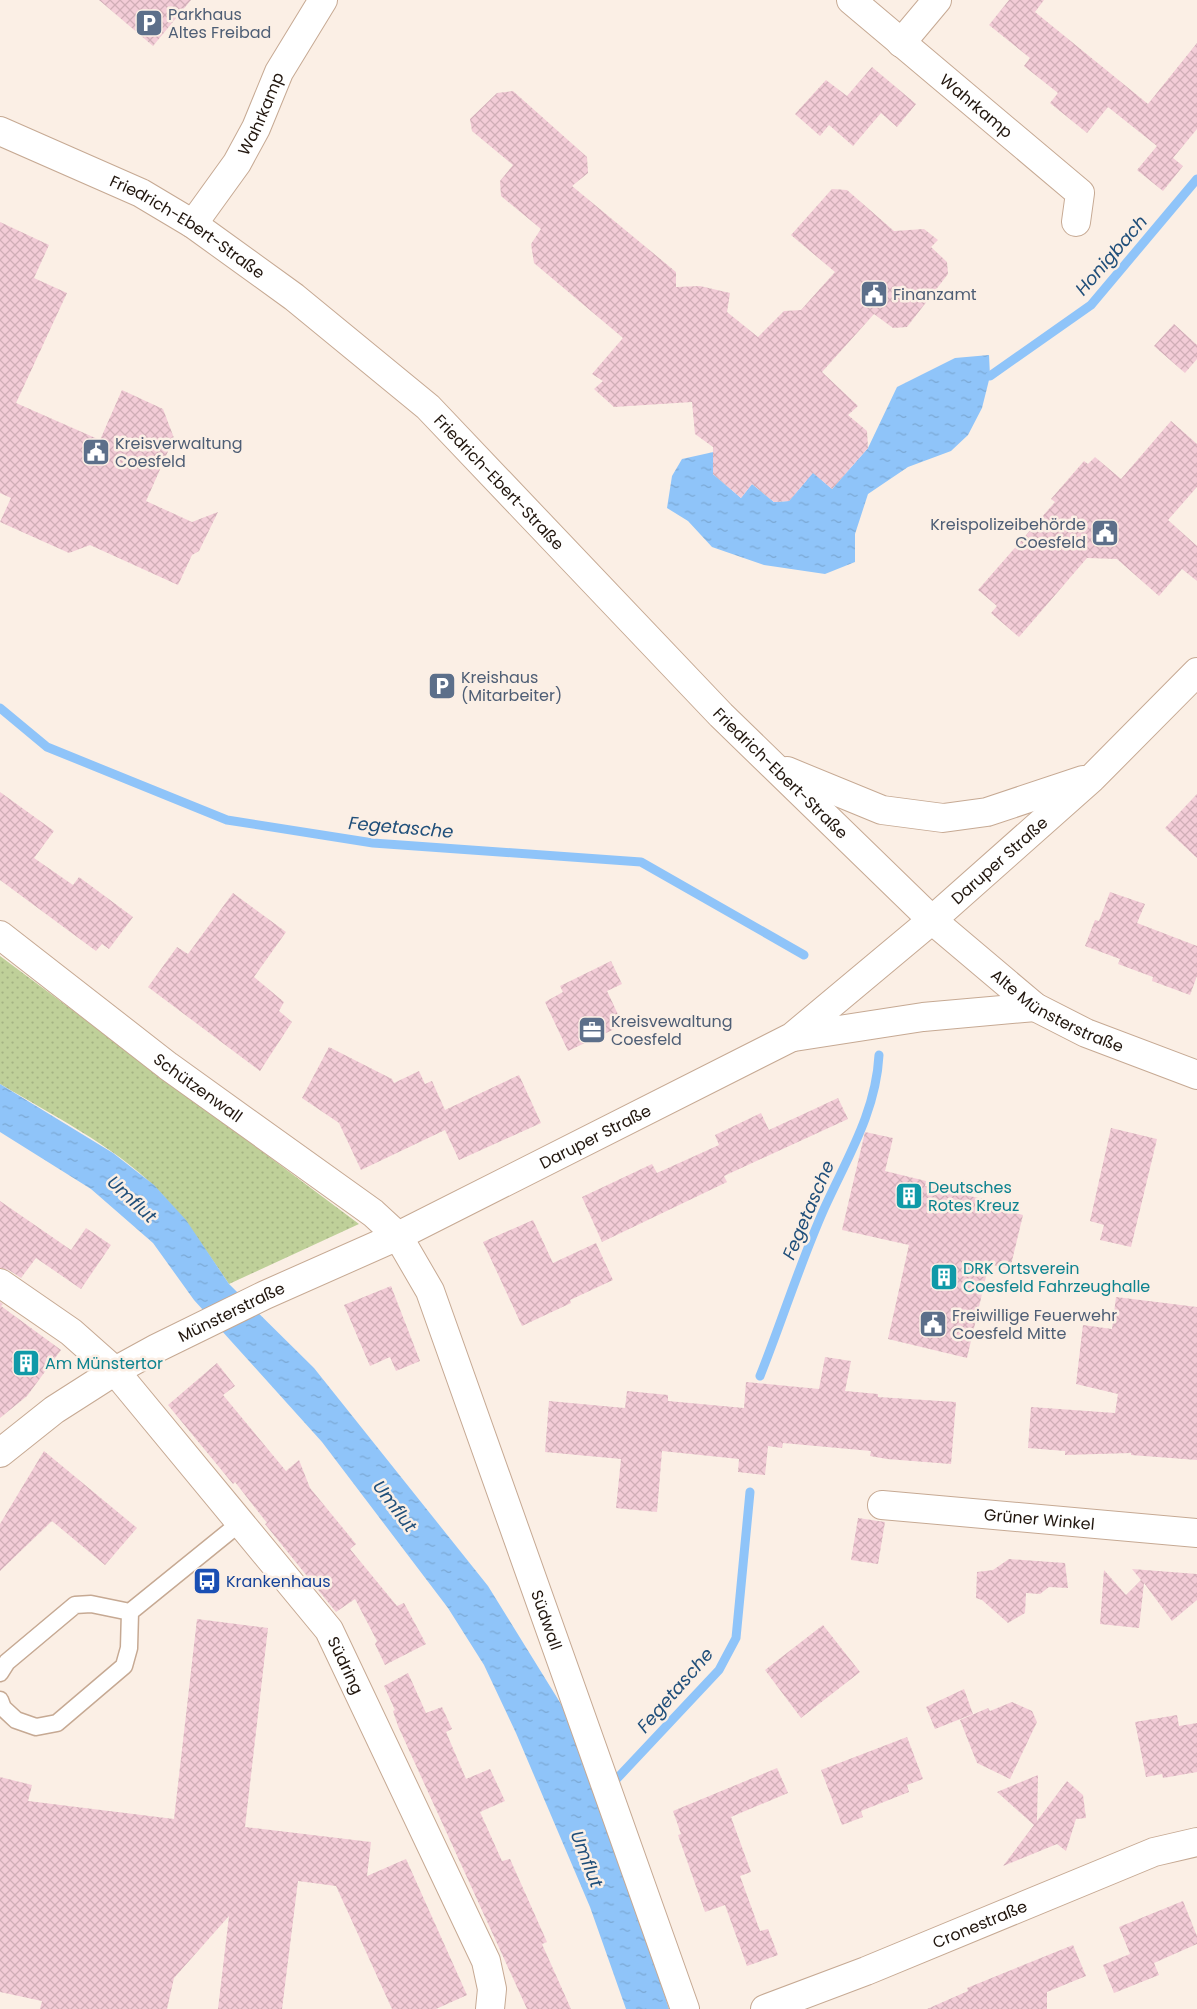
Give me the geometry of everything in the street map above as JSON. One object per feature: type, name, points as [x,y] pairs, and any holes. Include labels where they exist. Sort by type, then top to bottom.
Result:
[{"type":"street","name":"Wahrkamp","points":[[193,224],[237,163],[256,128],[279,72],[323,0]]},
{"type":"street","name":"Wahrkamp","points":[[851,0],[1080,192],[1076,222]]},
{"type":"street","points":[[901,43],[937,0]]},
{"type":"street","name":"Friedrich-Ebert-Straße","points":[[0,131],[141,193],[193,224],[294,297],[428,407],[721,715],[775,765],[932,920]]},
{"type":"street","name":"Daruper Straße","points":[[398,1236],[792,1037],[932,920],[1092,778],[1197,672]]},
{"type":"street","points":[[775,765],[882,810],[943,818],[987,812],[1092,778]]},
{"type":"street","name":"Alte Münsterstraße","points":[[932,920],[1035,1007],[1086,1033],[1197,1075]]},
{"type":"street","name":"Schützenwall","points":[[0,935],[168,1066],[315,1169],[374,1213],[398,1236]]},
{"type":"street","name":"Daruper Straße","points":[[792,1037],[914,1018],[1035,1007]]},
{"type":"street","name":"Münsterstraße","points":[[0,1453],[54,1410],[115,1371],[265,1296],[398,1236]]},
{"type":"street","name":"Südwall","points":[[398,1236],[430,1292],[685,2009]]},
{"type":"street","name":"Südring","points":[[0,1283],[71,1332],[115,1371],[329,1630],[486,1961],[492,1990],[490,2009]]},
{"type":"street","name":"Grüner Winkel","points":[[882,1505],[1197,1533]]},
{"type":"street","name":"Cronestraße","points":[[765,2009],[866,1971],[1154,1852],[1197,1842]]},
{"type":"lane","points":[[0,1700],[3,1708],[16,1720],[36,1727],[57,1723],[124,1666],[129,1648],[130,1612],[240,1522]]},
{"type":"lane","points":[[0,1673],[7,1662],[76,1605],[91,1604],[130,1612]]},
{"type":"green space","points":[[0,956],[359,1224],[229,1284],[176,1210],[139,1172],[81,1131],[0,1084]]},
{"type":"water","points":[[989,355],[990,376],[982,408],[968,435],[951,451],[908,467],[868,494],[855,534],[855,562],[825,574],[764,565],[712,547],[688,521],[667,508],[672,476],[682,459],[718,451],[713,458],[713,474],[741,498],[752,484],[774,502],[789,501],[806,481],[810,470],[832,489],[868,448],[897,387],[955,358]]},
{"type":"water","name":"Umflut","points":[[0,1084],[113,1153],[154,1185],[186,1220],[229,1284],[314,1368],[488,1586],[569,1717],[604,1804],[669,2009],[626,2009],[590,1907],[516,1733],[484,1665],[448,1608],[322,1442],[194,1300],[153,1243],[91,1189],[0,1132]]},
{"type":"building","name":"Parkhaus Altes Freibad","points":[[99,0],[191,0],[153,46]]},
{"type":"building","points":[[1009,0],[1044,0],[1035,12],[1148,104],[1197,43],[1197,129],[1173,158],[1183,166],[1163,191],[1137,170],[1157,146],[1108,107],[1087,133],[1050,103],[1058,93],[1024,66],[1030,58],[989,25]]},
{"type":"building","points":[[872,67],[916,104],[897,127],[881,113],[853,146],[829,125],[820,136],[795,114],[826,80],[847,96]]},
{"type":"building","name":"Finanzamt","points":[[513,91],[587,157],[588,173],[572,186],[676,272],[676,287],[700,286],[730,293],[727,312],[758,337],[784,311],[801,310],[835,272],[791,235],[832,189],[847,190],[894,231],[924,229],[938,240],[931,247],[947,262],[948,274],[907,327],[893,328],[874,314],[822,372],[858,406],[848,415],[867,431],[868,448],[832,489],[813,473],[789,501],[774,502],[752,484],[741,498],[713,474],[713,447],[695,434],[692,402],[614,407],[594,389],[603,381],[592,374],[623,338],[534,263],[531,244],[541,229],[501,196],[500,181],[513,165],[472,131],[470,119],[497,93]]},
{"type":"building","points":[[0,222],[49,245],[34,278],[67,293],[16,403],[100,440],[122,390],[163,409],[174,438],[146,501],[192,522],[218,512],[199,551],[192,555],[178,585],[90,545],[69,553],[0,522],[11,498],[0,493]]},
{"type":"building","points":[[1174,324],[1197,345],[1197,359],[1185,373],[1154,346]]},
{"type":"building","name":"Kreispolizeibehörde Coesfeld","points":[[1171,421],[1197,444],[1197,487],[1168,520],[1197,546],[1197,581],[1182,569],[1159,596],[1117,559],[1087,558],[1019,637],[991,613],[997,606],[978,590],[1055,502],[1051,499],[1084,461],[1088,464],[1095,457],[1121,479]]},
{"type":"building","points":[[0,792],[54,831],[34,858],[73,885],[79,877],[133,917],[109,949],[102,944],[96,951],[0,880]]},
{"type":"building","points":[[1197,794],[1197,858],[1165,828]]},
{"type":"building","points":[[1110,892],[1145,904],[1137,923],[1197,946],[1197,976],[1190,995],[1152,981],[1153,977],[1118,964],[1120,959],[1085,946],[1095,920],[1099,921]]},
{"type":"building","points":[[233,893],[286,932],[254,977],[284,1002],[279,1011],[292,1022],[260,1071],[148,987],[177,947],[188,954]]},
{"type":"building","points":[[611,961],[622,984],[607,991],[623,1025],[568,1051],[545,1002],[563,992],[560,986]]},
{"type":"building","points":[[329,1047],[392,1079],[394,1083],[419,1071],[425,1084],[432,1081],[445,1110],[519,1075],[541,1123],[459,1160],[445,1130],[361,1170],[339,1123],[302,1098]]},
{"type":"building","points":[[838,1098],[848,1119],[724,1176],[727,1182],[602,1242],[582,1197],[652,1164],[657,1173],[719,1145],[715,1135],[761,1113],[769,1130]]},
{"type":"building","points":[[1111,1128],[1157,1139],[1131,1247],[1100,1240],[1104,1225],[1090,1221]]},
{"type":"building","points":[[865,1132],[893,1138],[885,1171],[926,1181],[925,1186],[1010,1205],[1009,1211],[1023,1215],[1010,1269],[989,1264],[967,1358],[888,1339],[909,1245],[842,1230]]},
{"type":"building","points":[[0,1201],[71,1250],[86,1228],[111,1245],[81,1289],[36,1258],[21,1278],[9,1270],[0,1268]]},
{"type":"building","points":[[533,1220],[553,1263],[596,1243],[613,1280],[570,1300],[571,1303],[522,1326],[483,1242]]},
{"type":"building","points":[[391,1286],[420,1361],[396,1371],[390,1357],[370,1366],[344,1305]]},
{"type":"building","points":[[1116,1297],[1197,1307],[1197,1460],[1131,1455],[1131,1453],[1065,1455],[1065,1451],[1028,1448],[1031,1407],[1115,1413],[1118,1394],[1076,1384],[1083,1325],[1112,1329]]},
{"type":"building","name":"Am Münstertor","points":[[0,1302],[3,1304],[1,1306],[61,1350],[27,1396],[0,1418]]},
{"type":"building","points":[[825,1357],[851,1361],[845,1391],[878,1394],[878,1397],[956,1402],[951,1464],[887,1459],[870,1456],[871,1451],[783,1443],[782,1448],[768,1446],[765,1475],[738,1472],[739,1459],[662,1451],[657,1512],[616,1508],[621,1459],[545,1452],[549,1401],[625,1408],[627,1391],[668,1395],[668,1401],[744,1408],[746,1382],[819,1389]]},
{"type":"building","points":[[217,1363],[235,1386],[223,1395],[286,1471],[299,1460],[310,1488],[356,1544],[350,1549],[397,1606],[404,1603],[426,1644],[385,1665],[375,1644],[377,1641],[355,1599],[336,1612],[265,1524],[267,1523],[235,1482],[233,1484],[168,1405]]},
{"type":"building","points":[[44,1451],[137,1528],[105,1565],[52,1521],[0,1571],[0,1524]]},
{"type":"building","points":[[858,1518],[885,1522],[878,1564],[851,1560]]},
{"type":"building","points":[[1009,1559],[1065,1563],[1068,1588],[1049,1587],[1040,1594],[1026,1593],[1025,1613],[1008,1623],[982,1600],[976,1598],[977,1572],[993,1570]]},
{"type":"building","points":[[1132,1569],[1197,1574],[1197,1600],[1172,1621],[1144,1583],[1139,1628],[1100,1624],[1104,1570],[1126,1595],[1141,1580]]},
{"type":"building","points":[[197,1619],[268,1628],[245,1827],[371,1842],[367,1876],[406,1859],[467,1995],[436,2009],[392,2009],[336,1886],[298,1881],[282,2009],[218,2009],[229,1916],[174,1978],[167,2009],[40,2009],[42,2001],[0,1992],[0,1777],[32,1785],[28,1801],[174,1819]]},
{"type":"building","points":[[823,1625],[860,1672],[801,1718],[765,1670]]},
{"type":"building","points":[[408,1673],[426,1713],[442,1707],[452,1729],[446,1732],[466,1779],[490,1769],[505,1801],[480,1812],[502,1861],[510,1859],[547,1942],[542,1944],[571,2009],[527,2009],[398,1726],[393,1711],[395,1710],[384,1686]]},
{"type":"building","points":[[964,1689],[973,1714],[935,1729],[926,1707]]},
{"type":"building","points":[[1012,1702],[1032,1711],[1037,1722],[1010,1779],[977,1763],[960,1720],[988,1708],[990,1711]]},
{"type":"building","points":[[1177,1715],[1179,1726],[1197,1723],[1197,1772],[1163,1778],[1162,1774],[1146,1777],[1135,1722]]},
{"type":"building","points":[[907,1737],[923,1779],[907,1785],[909,1792],[861,1811],[863,1817],[842,1825],[821,1770]]},
{"type":"building","points":[[777,1768],[788,1793],[731,1817],[751,1872],[740,1876],[760,1931],[768,1929],[778,1955],[747,1966],[725,1905],[705,1912],[678,1835],[681,1834],[673,1811]]},
{"type":"building","points":[[1038,1775],[1037,1821],[1067,1781],[1083,1795],[1086,1818],[1076,1819],[1066,1851],[1057,1844],[1003,1866],[1034,1825],[997,1792]]},
{"type":"building","points":[[1183,1901],[1197,1936],[1197,1944],[1154,1963],[1159,1975],[1114,1993],[1103,1965],[1130,1954],[1119,1927]]},
{"type":"building","points":[[1073,1945],[1086,1976],[1047,1992],[1047,2009],[927,2009],[968,1991],[967,1988]]},
{"type":"waterway","name":"Honigbach","points":[[990,376],[1091,305],[1197,179]]},
{"type":"waterway","name":"Fegetasche","points":[[0,708],[47,747],[227,820],[373,843],[641,862],[804,955]]},
{"type":"waterway","name":"Fegetasche","points":[[760,1376],[815,1229],[859,1134],[872,1096],[877,1076],[879,1055]]},
{"type":"waterway","name":"Fegetasche","points":[[610,1786],[719,1670],[736,1638],[750,1492]]},
{"type":"place","name":"Parkhaus Altes Freibad","points":[[149,23]]},
{"type":"place","name":"Finanzamt","points":[[874,294]]},
{"type":"place","name":"Kreisverwaltung Coesfeld","points":[[96,452]]},
{"type":"place","name":"Kreispolizeibehörde Coesfeld","points":[[1105,533]]},
{"type":"place","name":"Kreishaus (Mitarbeiter)","points":[[442,686]]},
{"type":"place","name":"Kreisvewaltung Coesfeld","points":[[592,1030]]},
{"type":"place","name":"Deutsches Rotes Kreuz","points":[[909,1196]]},
{"type":"place","name":"DRK Ortsverein Coesfeld Fahrzeughalle","points":[[944,1277]]},
{"type":"place","name":"Freiwillige Feuerwehr Coesfeld Mitte","points":[[933,1324]]},
{"type":"place","name":"Am Münstertor","points":[[26,1363]]},
{"type":"place","name":"Krankenhaus","points":[[207,1581]]}]
